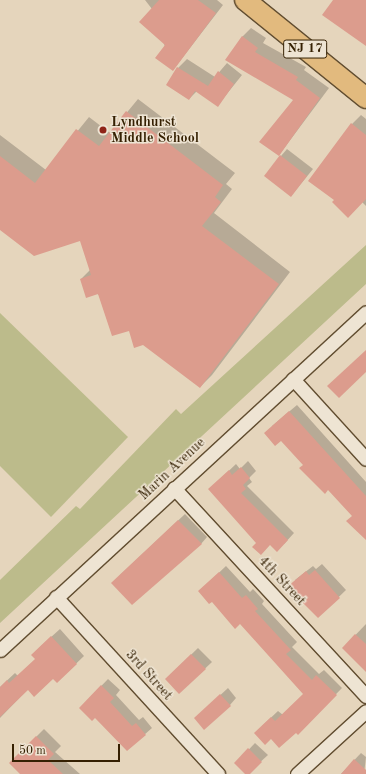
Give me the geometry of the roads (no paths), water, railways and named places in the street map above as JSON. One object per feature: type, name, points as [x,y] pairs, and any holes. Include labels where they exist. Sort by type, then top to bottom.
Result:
[{"type":"main road","name":"NJ 17","points":[[244,0],[366,98]]},
{"type":"street","name":"Marin Avenue","points":[[0,650],[366,312]]},
{"type":"street","points":[[292,379],[366,459]]},
{"type":"street","name":"4th Street","points":[[174,488],[366,696]]},
{"type":"street","name":"3rd Street","points":[[56,597],[218,774]]},
{"type":"street","points":[[297,774],[366,711]]},
{"type":"place","name":"Lyndhurst Middle School","points":[[103,130]]}]
